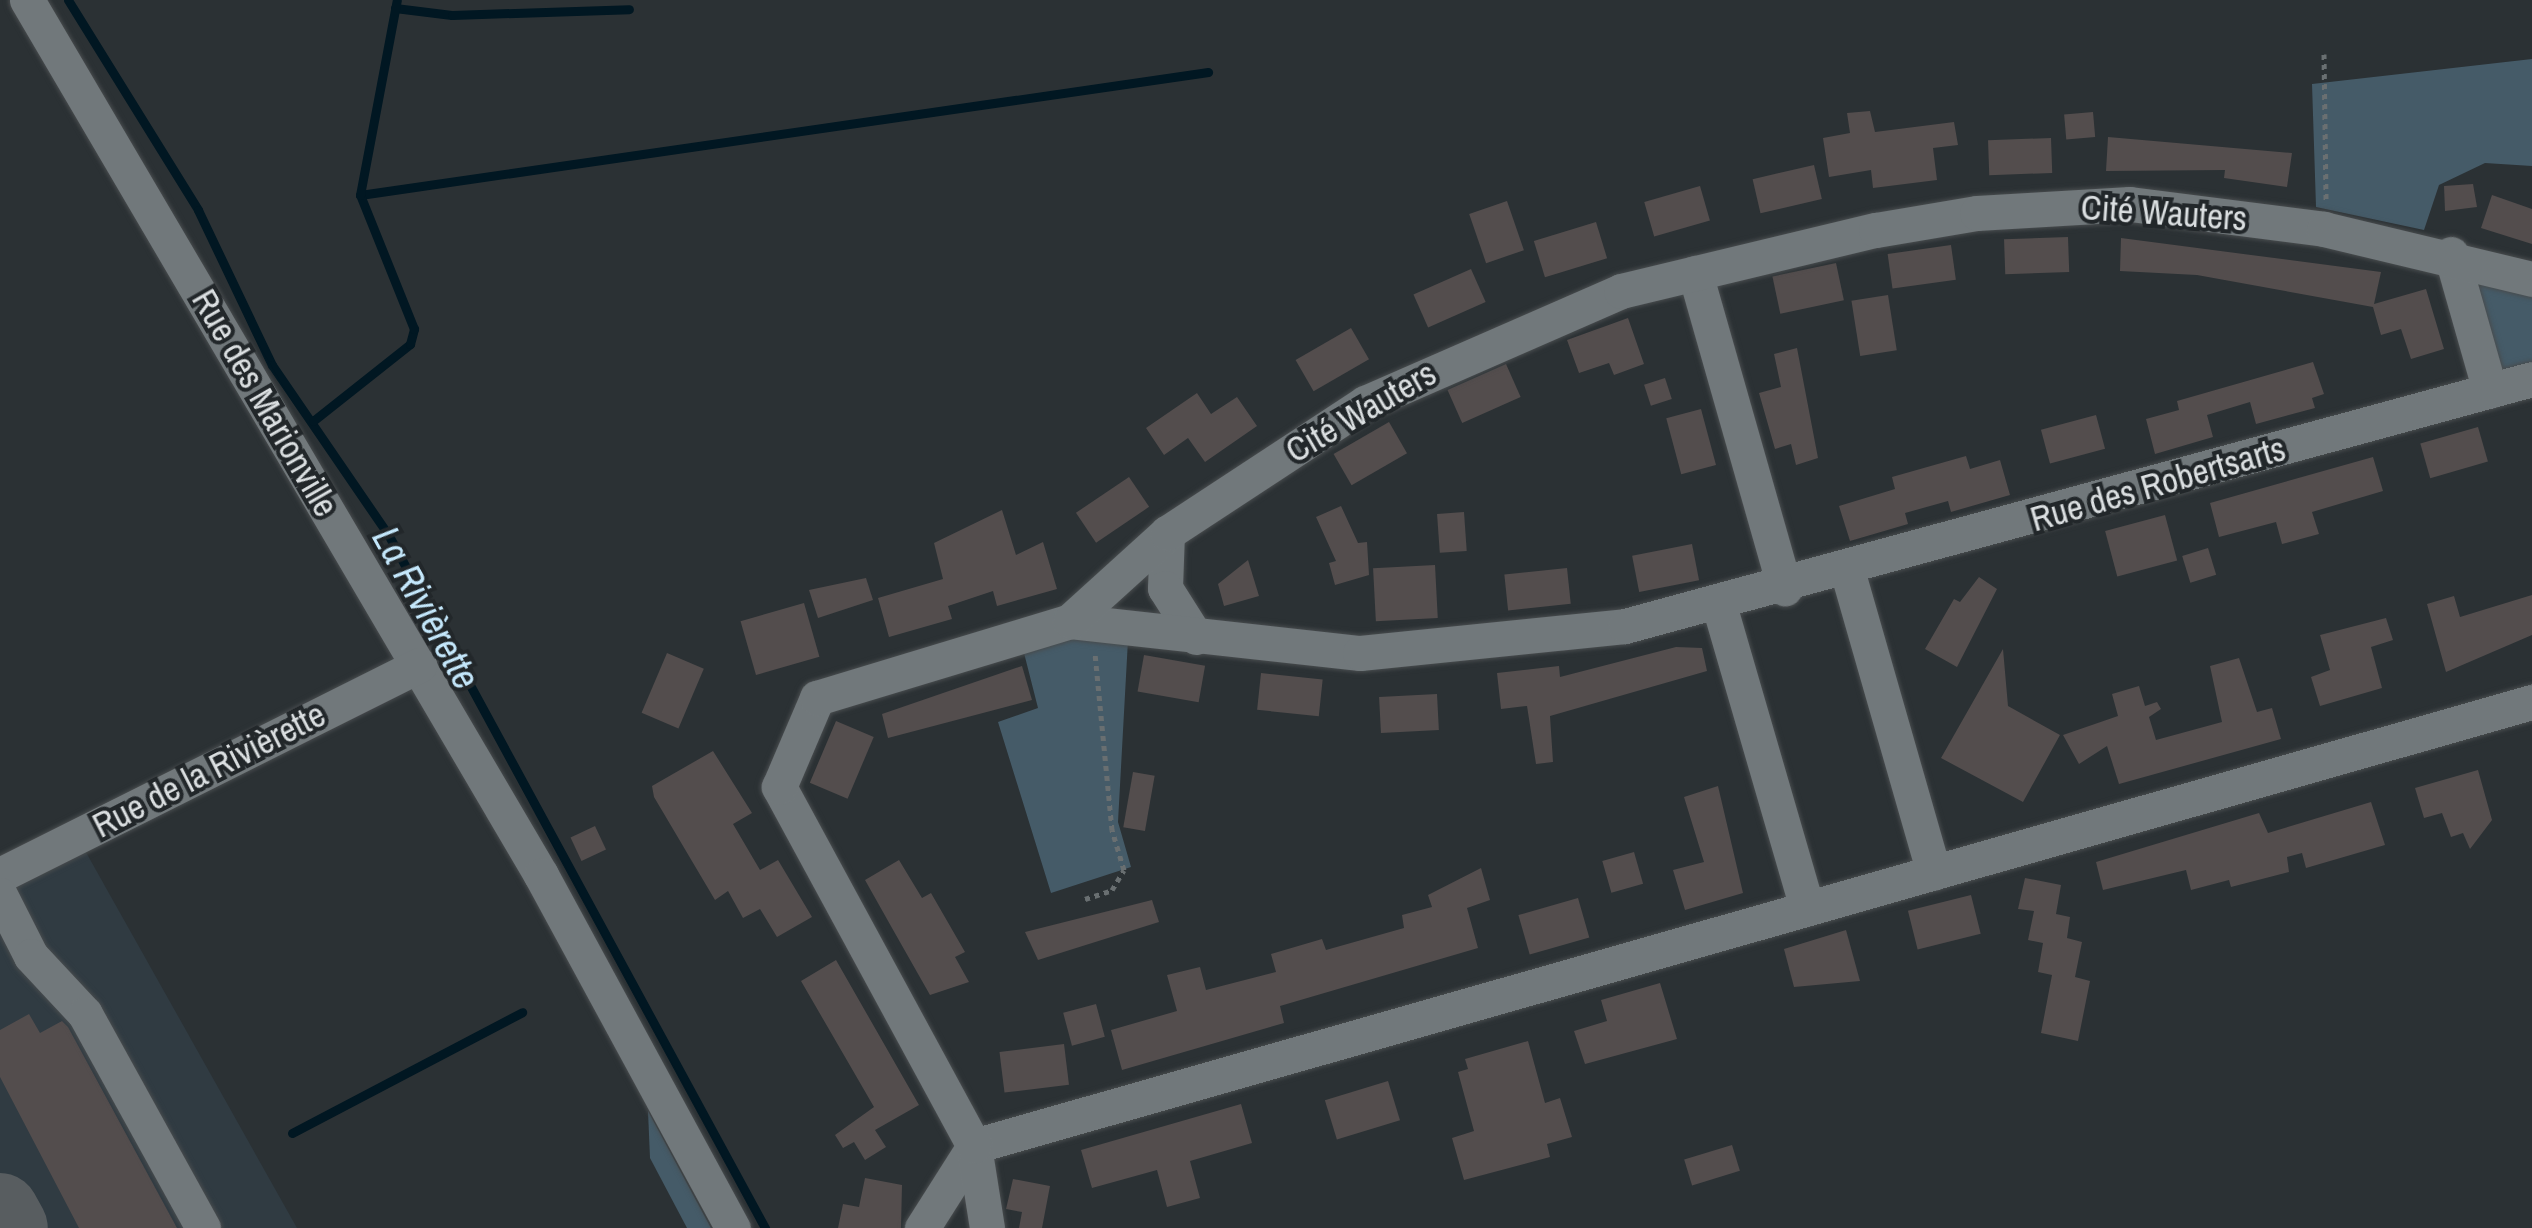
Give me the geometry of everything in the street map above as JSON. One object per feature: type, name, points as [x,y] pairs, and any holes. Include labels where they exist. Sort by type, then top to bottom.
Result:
[{"type":"street","name":"Rue des Marionville","points":[[27,0],[419,664],[733,1228]]},
{"type":"street","name":"Cité Wauters","points":[[987,1228],[974,1146],[784,798],[781,776],[812,706],[827,692],[1082,623],[1167,533],[1365,403],[1429,371],[1621,291],[1694,273],[1876,230],[2057,206],[2130,204],[2324,228],[2451,254],[2532,279]]},
{"type":"street","points":[[2451,254],[2490,391]]},
{"type":"street","points":[[1694,273],[1784,588]]},
{"type":"street","name":"Rue des Robertsarts","points":[[1082,623],[1360,652],[1626,626],[1719,606],[2532,379]]},
{"type":"street","points":[[1167,533],[1165,588],[1196,637]]},
{"type":"street","points":[[1847,570],[1934,872]]},
{"type":"street","points":[[1719,606],[1807,908]]},
{"type":"street","name":"Rue de la Rivièrette","points":[[0,876],[419,664]]},
{"type":"street","points":[[922,1228],[974,1146],[2532,702]]},
{"type":"street","points":[[0,895],[31,956],[85,1014],[203,1228]]},
{"type":"path","points":[[2324,54],[2324,228]]},
{"type":"path","points":[[1082,623],[1112,830],[1124,870],[1112,890],[1085,899]]},
{"type":"shaded area","points":[[2532,59],[2532,166],[2485,163],[2439,185],[2424,230],[2316,207],[2312,84]]},
{"type":"shaded area","points":[[2474,283],[2532,294],[2532,366],[2509,373],[2496,366]]},
{"type":"shaded area","points":[[1079,633],[1128,640],[1118,822],[1131,867],[1051,893],[998,722],[1038,708],[1024,653]]},
{"type":"shaded area","points":[[83,847],[297,1228],[0,1228],[0,889]]},
{"type":"shaded area","points":[[648,1111],[711,1228],[687,1228],[650,1158]]},
{"type":"building","points":[[1870,111],[1875,132],[1954,122],[1958,145],[1933,148],[1937,180],[1873,188],[1871,170],[1829,177],[1823,138],[1850,133],[1847,113]]},
{"type":"building","points":[[2093,112],[2095,137],[2066,139],[2064,115]]},
{"type":"building","points":[[2108,137],[2292,153],[2287,187],[2224,178],[2225,170],[2106,171]]},
{"type":"building","points":[[2051,138],[2052,173],[1989,175],[1988,140]]},
{"type":"building","points":[[1814,165],[1822,199],[1760,213],[1753,179]]},
{"type":"building","points":[[2473,184],[2477,207],[2445,211],[2444,186]]},
{"type":"building","points":[[1700,186],[1710,221],[1654,237],[1644,202]]},
{"type":"building","points":[[2492,195],[2532,209],[2532,244],[2481,228]]},
{"type":"building","points":[[1507,201],[1524,250],[1486,263],[1469,214]]},
{"type":"building","points":[[1596,222],[1607,258],[1545,277],[1534,241]]},
{"type":"building","points":[[2068,237],[2069,272],[2005,274],[2004,239]]},
{"type":"building","points":[[2121,238],[2381,272],[2374,304],[2426,289],[2444,349],[2411,359],[2401,329],[2381,335],[2373,307],[2197,275],[2120,271]]},
{"type":"building","points":[[1951,245],[1956,280],[1892,289],[1888,254]]},
{"type":"building","points":[[1836,263],[1844,300],[1780,314],[1772,277]]},
{"type":"building","points":[[1471,269],[1486,302],[1428,328],[1413,295]]},
{"type":"building","points":[[1888,295],[1897,350],[1860,356],[1851,301]]},
{"type":"building","points":[[1628,318],[1644,364],[1614,375],[1609,363],[1579,373],[1567,340]]},
{"type":"building","points":[[1351,328],[1369,359],[1314,391],[1296,360]]},
{"type":"building","points":[[1797,348],[1818,458],[1796,465],[1791,444],[1775,449],[1759,393],[1781,387],[1774,354]]},
{"type":"building","points":[[2313,362],[2324,394],[2312,398],[2315,408],[2256,424],[2250,402],[2207,415],[2213,437],[2155,454],[2146,419],[2179,410],[2177,401]]},
{"type":"building","points":[[1506,364],[1521,397],[1462,423],[1448,390]]},
{"type":"building","points":[[1665,378],[1672,399],[1651,406],[1644,385]]},
{"type":"building","points":[[1197,393],[1211,414],[1237,397],[1257,426],[1205,462],[1188,438],[1164,455],[1146,428]]},
{"type":"building","points":[[1701,409],[1716,465],[1681,474],[1666,418]]},
{"type":"building","points":[[2096,415],[2105,449],[2050,464],[2041,430]]},
{"type":"building","points":[[1389,422],[1407,453],[1352,485],[1334,454]]},
{"type":"building","points":[[2478,427],[2488,462],[2430,478],[2420,444]]},
{"type":"building","points":[[1966,456],[1970,469],[2000,460],[2010,495],[1951,512],[1948,501],[1905,513],[1908,524],[1850,541],[1839,506],[1895,489],[1892,477]]},
{"type":"building","points":[[2373,457],[2383,491],[2312,512],[2319,534],[2282,544],[2276,522],[2219,537],[2210,503]]},
{"type":"building","points":[[1129,477],[1149,507],[1096,543],[1076,513]]},
{"type":"building","points":[[1341,506],[1358,543],[1367,542],[1369,575],[1335,585],[1329,563],[1336,561],[1316,517]]},
{"type":"building","points":[[1002,510],[1016,555],[1043,542],[1057,589],[997,606],[993,591],[948,606],[952,619],[889,637],[878,598],[943,579],[934,543]]},
{"type":"building","points":[[1464,512],[1467,551],[1440,553],[1437,514]]},
{"type":"building","points":[[2165,515],[2177,560],[2117,576],[2105,531]]},
{"type":"building","points":[[1692,544],[1699,580],[1639,592],[1632,556]]},
{"type":"building","points":[[2208,548],[2216,575],[2190,583],[2182,556]]},
{"type":"building","points":[[1248,560],[1259,596],[1224,606],[1218,584]]},
{"type":"building","points":[[1435,565],[1438,618],[1376,621],[1373,568]]},
{"type":"building","points":[[1567,568],[1571,604],[1508,610],[1504,575]]},
{"type":"building","points":[[1979,577],[1997,589],[1957,667],[1925,649],[1954,599],[1960,602]]},
{"type":"building","points":[[866,578],[873,600],[818,618],[809,590]]},
{"type":"building","points":[[2532,595],[2532,635],[2446,672],[2427,604],[2454,596],[2460,617]]},
{"type":"building","points":[[804,603],[819,657],[756,675],[741,621]]},
{"type":"building","points":[[2386,618],[2393,640],[2371,647],[2382,688],[2320,706],[2311,677],[2330,670],[2320,635]]},
{"type":"building","points":[[1676,647],[1702,648],[1707,671],[1550,716],[1553,762],[1536,764],[1527,706],[1501,709],[1497,673],[1559,666],[1560,677]]},
{"type":"building","points":[[2003,649],[2008,706],[2060,735],[2023,802],[1941,758]]},
{"type":"building","points":[[667,653],[704,669],[678,728],[642,713]]},
{"type":"building","points":[[1144,655],[1205,666],[1199,702],[1138,691]]},
{"type":"building","points":[[2239,658],[2257,712],[2272,708],[2281,739],[2119,784],[2107,746],[2079,764],[2063,735],[2118,716],[2112,694],[2139,686],[2145,706],[2157,702],[2161,709],[2149,717],[2156,740],[2222,722],[2210,666]]},
{"type":"building","points":[[1022,666],[1032,700],[888,738],[882,714]]},
{"type":"building","points":[[1261,673],[1323,679],[1319,716],[1257,710]]},
{"type":"building","points":[[1437,694],[1439,730],[1381,733],[1379,697]]},
{"type":"building","points":[[836,721],[874,737],[848,799],[810,783]]},
{"type":"building","points":[[713,751],[752,813],[733,824],[760,870],[778,860],[812,917],[777,937],[760,909],[743,918],[728,891],[715,900],[654,797],[652,786]]},
{"type":"building","points":[[2478,770],[2492,820],[2470,849],[2463,833],[2451,837],[2442,813],[2424,818],[2415,788]]},
{"type":"building","points":[[1133,772],[1155,776],[1145,831],[1123,827]]},
{"type":"building","points":[[1718,786],[1743,893],[1685,910],[1673,870],[1704,862],[1684,797]]},
{"type":"building","points":[[2371,802],[2385,845],[2306,868],[2302,853],[2287,857],[2289,872],[2231,887],[2229,880],[2191,890],[2186,870],[2103,890],[2096,862],[2259,813],[2268,833]]},
{"type":"building","points":[[595,826],[606,850],[582,861],[571,837]]},
{"type":"building","points":[[1634,852],[1643,884],[1611,893],[1602,861]]},
{"type":"building","points":[[899,860],[922,898],[931,893],[965,952],[955,957],[969,982],[930,995],[865,880]]},
{"type":"building","points":[[1481,868],[1490,900],[1467,908],[1478,948],[1280,1006],[1284,1023],[1122,1070],[1111,1030],[1177,1011],[1167,975],[1200,967],[1206,990],[1276,972],[1271,954],[1322,939],[1326,950],[1404,928],[1402,915],[1432,907],[1428,895]]},
{"type":"building","points":[[2025,878],[2061,885],[2056,914],[2070,917],[2067,938],[2082,942],[2075,977],[2090,981],[2078,1041],[2041,1033],[2052,975],[2038,972],[2043,943],[2028,940],[2034,911],[2018,909]]},
{"type":"building","points":[[1971,895],[1981,934],[1918,950],[1908,911]]},
{"type":"building","points":[[1578,898],[1589,937],[1530,955],[1518,915]]},
{"type":"building","points":[[1152,900],[1159,922],[1038,960],[1025,932]]},
{"type":"building","points":[[1846,930],[1860,981],[1794,987],[1784,949]]},
{"type":"building","points":[[836,960],[919,1105],[875,1130],[886,1147],[865,1160],[854,1142],[843,1148],[835,1135],[874,1107],[801,981]]},
{"type":"building","points":[[1660,983],[1677,1039],[1585,1064],[1574,1031],[1607,1021],[1601,1000]]},
{"type":"building","points":[[1096,1004],[1105,1037],[1072,1046],[1063,1013]]},
{"type":"building","points":[[29,1014],[40,1033],[62,1021],[68,1027],[177,1228],[79,1228],[0,1077],[0,1030]]},
{"type":"building","points":[[1528,1041],[1545,1103],[1560,1098],[1572,1137],[1547,1144],[1550,1157],[1464,1180],[1452,1138],[1474,1131],[1458,1072],[1468,1069],[1465,1059]]},
{"type":"building","points":[[1064,1044],[1069,1085],[1004,1093],[999,1052]]},
{"type":"building","points":[[1388,1081],[1400,1120],[1337,1140],[1325,1100]]},
{"type":"building","points":[[1241,1104],[1252,1143],[1190,1161],[1200,1198],[1167,1207],[1157,1170],[1092,1188],[1081,1150]]},
{"type":"building","points":[[1732,1145],[1740,1171],[1692,1185],[1684,1160]]},
{"type":"building","points":[[865,1178],[902,1185],[901,1228],[838,1228],[843,1204],[859,1207]]},
{"type":"building","points":[[1013,1179],[1050,1186],[1042,1228],[1019,1228],[1022,1212],[1006,1209]]},
{"type":"waterway","name":"La Rivièrette","points":[[68,0],[198,210],[272,365],[389,536],[765,1228]]},
{"type":"waterway","points":[[313,421],[410,344],[414,329],[360,195],[397,0]]},
{"type":"waterway","points":[[395,8],[452,15],[629,9]]},
{"type":"waterway","points":[[360,195],[1208,72]]},
{"type":"waterway","points":[[292,1133],[522,1012]]},
{"type":"taxiway","points":[[0,1212],[9,1228]]}]
